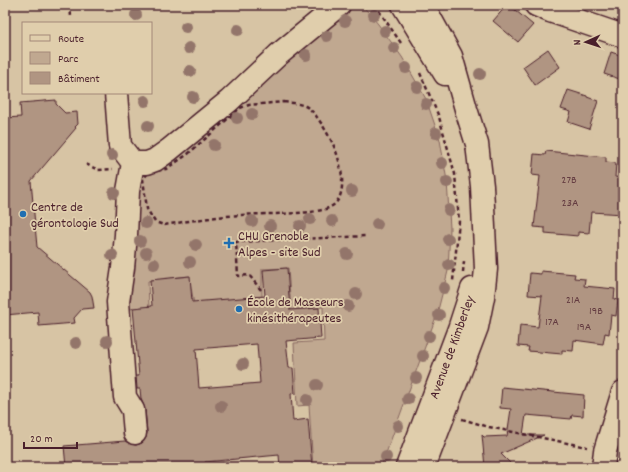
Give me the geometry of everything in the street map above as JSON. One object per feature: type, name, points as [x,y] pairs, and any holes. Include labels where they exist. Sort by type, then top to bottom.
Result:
[{"type":"main road","name":"Avenue de Kimberley","points":[[403,5],[466,109]]},
{"type":"main road","name":"Avenue de Kimberley","points":[[423,5],[451,56],[477,144],[482,186],[486,269],[483,297],[477,327],[424,467]]},
{"type":"main road","points":[[536,5],[623,36]]},
{"type":"main road","points":[[133,163],[148,163],[169,150],[229,101],[278,56],[337,6]]},
{"type":"main road","points":[[116,94],[120,146],[133,163],[128,191],[126,235],[118,302],[125,397],[134,410],[135,433]]},
{"type":"main road","name":"Avenue de Kimberley","points":[[407,467],[464,315],[475,280],[484,225]]},
{"type":"main road","points":[[604,459],[623,392]]},
{"type":"path","points":[[70,5],[71,17]]},
{"type":"path","points":[[375,5],[404,48]]},
{"type":"path","name":"Avenue de Kimberley","points":[[418,68],[439,117],[455,174],[459,221],[452,284]]},
{"type":"path","points":[[284,102],[306,106],[316,115],[333,145],[342,168],[343,182],[339,197],[333,206],[323,210],[242,215],[164,225],[155,222],[147,209],[143,179],[148,173],[166,169],[188,154],[240,108],[249,105],[284,102]]},
{"type":"path","points":[[261,290],[249,275],[238,276],[236,242],[366,236]]},
{"type":"path","name":"Avenue de Kimberley","points":[[462,276],[464,261]]},
{"type":"path","points":[[446,410],[466,421],[604,459]]},
{"type":"green space","points":[[353,5],[362,5],[378,24],[402,57],[426,99],[440,140],[447,181],[450,228],[448,271],[437,314],[381,467],[313,467],[309,405],[297,406],[294,343],[324,341],[323,307],[291,310],[288,268],[262,269],[262,297],[194,304],[189,276],[148,281],[149,306],[124,310],[135,185],[145,170],[166,164]]},
{"type":"building","points":[[507,5],[509,5],[533,25],[518,42],[493,21]]},
{"type":"building","points":[[548,49],[560,67],[535,85],[523,67]]},
{"type":"building","points":[[611,52],[623,56],[623,80],[604,74]]},
{"type":"building","points":[[568,90],[598,101],[589,129],[568,122],[571,112],[561,109]]},
{"type":"building","name":"Centre de gérontologie Sud","points":[[56,100],[56,104],[65,113],[77,112],[78,124],[31,181],[37,247],[90,292],[94,308],[82,309],[74,318],[75,323],[39,326],[38,312],[5,315],[5,118],[21,117],[20,103]]},
{"type":"building","points":[[546,151],[606,157],[606,162],[616,163],[615,177],[623,178],[623,214],[591,212],[589,233],[578,232],[578,236],[545,233],[545,228],[534,227],[540,176],[532,175],[534,154],[545,155]]},
{"type":"building","points":[[287,268],[290,310],[319,308],[321,338],[286,341],[289,368],[293,368],[295,393],[291,394],[293,421],[308,419],[312,467],[280,467],[279,455],[205,462],[206,467],[66,467],[64,446],[125,441],[136,445],[142,443],[146,438],[147,432],[145,409],[141,399],[140,389],[137,389],[136,376],[139,376],[133,308],[152,306],[150,280],[190,276],[192,302],[265,296],[263,270]],"holes":[[[257,344],[260,383],[199,388],[196,349]]]},
{"type":"building","points":[[541,271],[575,274],[574,278],[585,279],[584,286],[615,289],[614,299],[618,300],[616,316],[611,315],[609,334],[605,333],[603,344],[574,340],[573,351],[562,350],[562,354],[528,351],[529,347],[518,346],[520,325],[538,327],[542,296],[528,295],[530,273],[541,274]]},
{"type":"building","points":[[502,387],[584,395],[583,416],[572,415],[571,419],[526,415],[523,435],[544,435],[501,454],[514,467],[485,467],[482,435],[484,437],[507,436],[511,409],[500,408]]},
{"type":"place","name":"Centre de gérontologie Sud","points":[[23,214]]},
{"type":"place","name":"CHU Grenoble Alpes - site Sud","points":[[229,243]]},
{"type":"place","name":"École de Masseurs kinésithérapeutes","points":[[239,309]]}]
